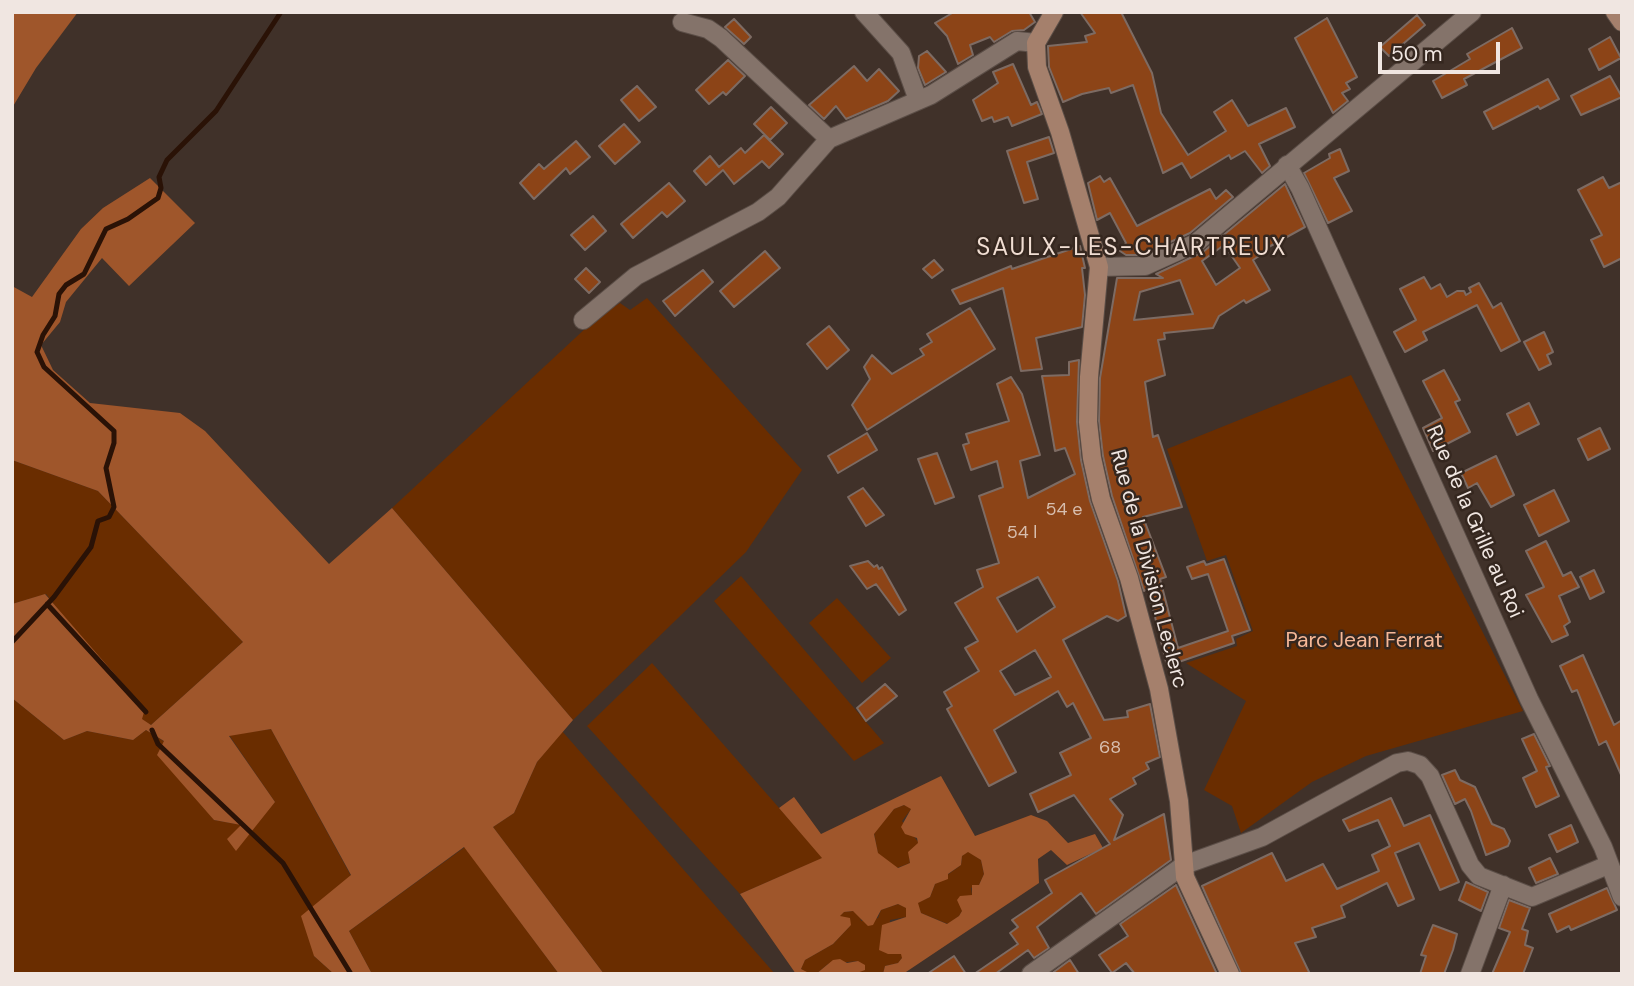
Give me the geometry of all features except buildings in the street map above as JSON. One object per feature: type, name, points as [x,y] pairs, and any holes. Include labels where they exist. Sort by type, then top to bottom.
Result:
[{"type":"main road","points":[[1036,43],[1054,12]]},
{"type":"main road","points":[[1615,12],[1622,22]]},
{"type":"main road","name":"Rue de la Division Leclerc","points":[[1036,43],[1037,67],[1060,132],[1099,267],[1089,377],[1088,422],[1092,458],[1101,499],[1129,578],[1159,689],[1179,801],[1185,877],[1230,974]]},
{"type":"street","points":[[864,12],[901,53],[918,100]]},
{"type":"street","points":[[1099,267],[1144,266],[1183,251],[1472,12]]},
{"type":"street","points":[[682,22],[708,29],[722,38],[829,139]]},
{"type":"street","points":[[583,320],[636,276],[758,212],[778,197],[829,139],[918,100],[1017,41],[1036,43]]},
{"type":"street","name":"Rue de la Grille au Roi","points":[[1287,165],[1300,188],[1529,699],[1602,847],[1622,897]]},
{"type":"street","points":[[1031,974],[1184,865],[1262,837],[1397,762],[1408,761],[1420,765],[1430,776],[1470,865],[1479,876],[1532,897],[1608,865]]},
{"type":"street","points":[[1470,974],[1503,885]]},
{"type":"green space","points":[[647,298],[802,470],[746,552],[573,720],[392,508],[601,314],[620,303],[630,310]]},
{"type":"green space","name":"Parc Jean Ferrat","points":[[1351,375],[1523,711],[1366,756],[1312,782],[1241,833],[1232,806],[1204,790],[1246,701],[1186,663],[1237,646],[1236,639],[1253,631],[1226,555],[1207,561],[1167,449]]},
{"type":"green space","points":[[12,460],[98,491],[243,642],[151,725],[142,720],[46,594],[12,604]]},
{"type":"green space","points":[[741,576],[884,743],[854,761],[714,601]]},
{"type":"green space","points":[[837,598],[891,658],[862,683],[809,623]]},
{"type":"green space","points":[[652,663],[823,858],[740,894],[587,726]]},
{"type":"green space","points":[[12,698],[64,740],[87,731],[133,740],[146,730],[165,742],[214,820],[242,825],[275,802],[229,735],[271,729],[351,876],[314,956],[334,974],[12,974]]},
{"type":"green space","points":[[562,731],[775,974],[604,974],[493,827],[514,813],[537,762]]},
{"type":"green space","points":[[904,805],[912,808],[902,821],[919,843],[909,858],[910,863],[897,868],[878,854],[874,833],[894,809]]},
{"type":"green space","points":[[465,847],[559,974],[372,974],[349,931]]},
{"type":"green space","points":[[968,851],[981,860],[984,874],[979,885],[971,888],[972,895],[959,916],[948,924],[921,913],[917,903],[930,897],[935,884],[961,865],[962,856]]},
{"type":"green space","points":[[898,904],[907,908],[906,917],[890,920],[888,954],[902,954],[898,963],[885,966],[883,974],[854,974],[858,961],[828,964],[816,974],[804,973],[801,968],[805,960],[833,944],[850,926],[839,916],[844,912],[853,911],[860,915],[861,921],[878,918],[881,910]]},
{"type":"shaded area","points":[[12,12],[78,12],[36,68],[12,108]]},
{"type":"shaded area","points":[[150,178],[195,223],[129,286],[102,258],[66,302],[60,322],[41,345],[53,370],[90,403],[180,413],[205,431],[329,564],[392,508],[573,720],[537,762],[514,813],[493,827],[604,974],[559,974],[464,847],[349,931],[372,974],[334,974],[314,956],[301,916],[351,875],[271,729],[229,736],[275,802],[236,851],[227,839],[241,825],[214,820],[157,755],[164,741],[146,730],[133,740],[87,731],[64,740],[12,698],[12,604],[45,594],[145,709],[142,719],[151,725],[243,642],[98,491],[12,460],[12,286],[32,297],[81,229],[103,208]]},
{"type":"shaded area","points":[[941,776],[975,836],[1031,815],[1047,821],[1068,843],[1095,834],[1103,848],[1067,865],[1051,850],[1038,859],[1039,883],[903,974],[883,974],[885,966],[898,963],[902,958],[901,954],[888,954],[879,950],[882,925],[906,917],[906,908],[898,904],[881,910],[873,925],[868,926],[853,911],[844,912],[840,916],[850,918],[851,925],[833,944],[805,960],[801,969],[811,974],[796,974],[740,894],[822,858],[779,808],[794,797],[821,834]],"holes":[[[904,805],[911,809],[901,827],[905,834],[917,838],[918,843],[908,852],[910,863],[898,868],[878,853],[874,834],[894,809]],[[968,852],[981,860],[984,874],[979,885],[972,885],[972,895],[960,896],[957,900],[962,911],[959,916],[947,924],[921,913],[918,903],[930,897],[935,884],[948,879],[948,874],[961,865],[962,856]]]},
{"type":"shaded area","points":[[840,959],[847,963],[858,961],[865,965],[865,970],[854,974],[816,974],[833,960]]},
{"type":"waterway","points":[[12,642],[54,597],[91,547],[98,521],[109,517],[114,507],[106,468],[114,443],[114,431],[44,367],[37,352],[43,335],[55,316],[59,294],[66,285],[84,274],[106,229],[128,219],[158,198],[161,188],[159,177],[167,160],[216,111],[281,12]]},
{"type":"waterway","points":[[47,604],[146,712]]},
{"type":"waterway","points":[[152,730],[158,744],[283,863],[351,974]]},
{"type":"district","name":"SAULX-LES-CHARTREUX","points":[[1132,249]]}]
